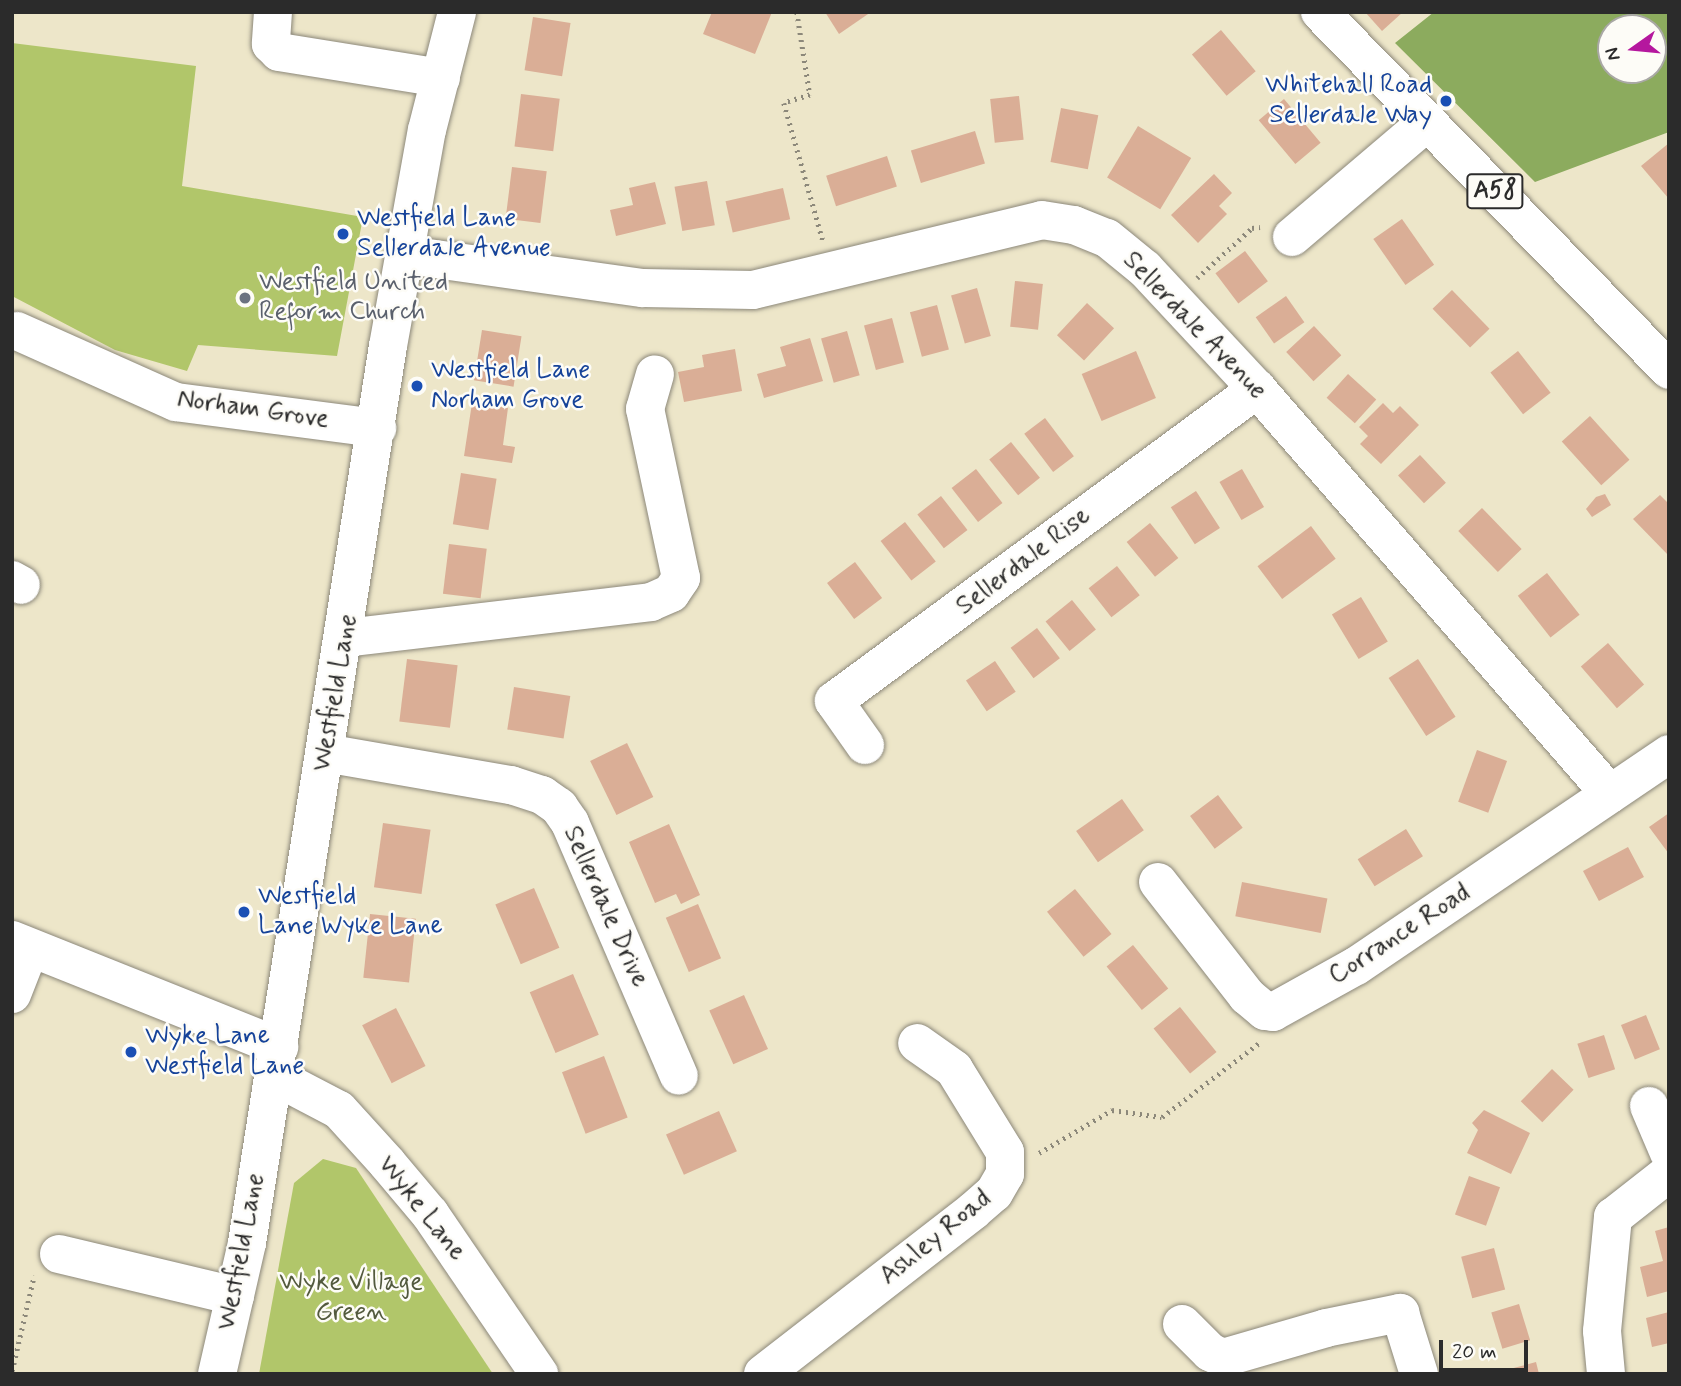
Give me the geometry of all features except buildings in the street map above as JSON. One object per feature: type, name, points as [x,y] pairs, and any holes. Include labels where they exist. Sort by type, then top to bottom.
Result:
[{"type":"main road","points":[[273,12],[271,44],[279,52],[441,78]]},
{"type":"main road","name":"Westfield Lane","points":[[217,1374],[235,1296],[276,1061],[427,130],[457,12]]},
{"type":"main road","name":"A58","points":[[1321,12],[1669,370]]},
{"type":"main road","points":[[1293,237],[1427,122]]},
{"type":"main road","name":"Sellerdale Avenue","points":[[407,256],[643,288],[753,290],[1042,220],[1074,225],[1107,238],[1174,300],[1257,389],[1610,794]]},
{"type":"main road","name":"Norham Grove","points":[[17,331],[176,402],[377,428]]},
{"type":"main road","points":[[345,638],[651,602],[671,593],[681,578],[645,409],[655,374]]},
{"type":"main road","name":"Sellerdale Rise","points":[[865,745],[834,701],[1257,389]]},
{"type":"main road","name":"Sellerdale Drive","points":[[325,753],[510,785],[542,795],[559,807],[679,1076]]},
{"type":"main road","name":"Corrance Road","points":[[1273,1012],[1356,966],[1669,754]]},
{"type":"main road","points":[[1158,882],[1247,996],[1265,1011],[1273,1012]]},
{"type":"main road","points":[[12,994],[21,944]]},
{"type":"main road","name":"Wyke Lane","points":[[21,944],[276,1061],[339,1110],[430,1214],[539,1374]]},
{"type":"main road","name":"Ashley Road","points":[[763,1374],[973,1212],[1000,1186],[1007,1163],[1005,1152],[954,1069],[917,1043]]},
{"type":"main road","points":[[1649,1106],[1669,1153]]},
{"type":"main road","points":[[1606,1374],[1602,1331],[1613,1217],[1669,1172]]},
{"type":"main road","points":[[59,1254],[235,1296]]},
{"type":"main road","points":[[1182,1324],[1210,1352],[1223,1357],[1326,1328],[1401,1313],[1419,1374]]},
{"type":"path","points":[[797,12],[810,95],[784,103],[831,272]]},
{"type":"path","points":[[1174,300],[1252,228],[1271,225],[1293,237]]},
{"type":"path","points":[[1007,1163],[1024,1161],[1112,1110],[1162,1117],[1266,1039],[1273,1012]]},
{"type":"path","points":[[12,1371],[40,1252],[59,1254]]},
{"type":"green space","points":[[1434,12],[1669,12],[1669,132],[1535,182],[1395,43]]},
{"type":"green space","points":[[12,43],[196,66],[182,186],[363,217],[337,356],[198,345],[187,371],[115,350],[12,296]]},
{"type":"green space","name":"Wyke Village Green","points":[[323,1159],[356,1168],[493,1374],[259,1374],[294,1183]]},
{"type":"place","name":"Whitehall Road Sellerdale Way","points":[[1446,101]]},
{"type":"place","name":"Westfield Lane Sellerdale Avenue","points":[[343,234]]},
{"type":"place","name":"Westfield United Reform Church","points":[[245,298]]},
{"type":"place","name":"Westfield Lane Norham Grove","points":[[417,386]]},
{"type":"place","name":"Westfield Lane Wyke Lane","points":[[244,912]]},
{"type":"place","name":"Wyke Lane Westfield Lane","points":[[131,1052]]}]
